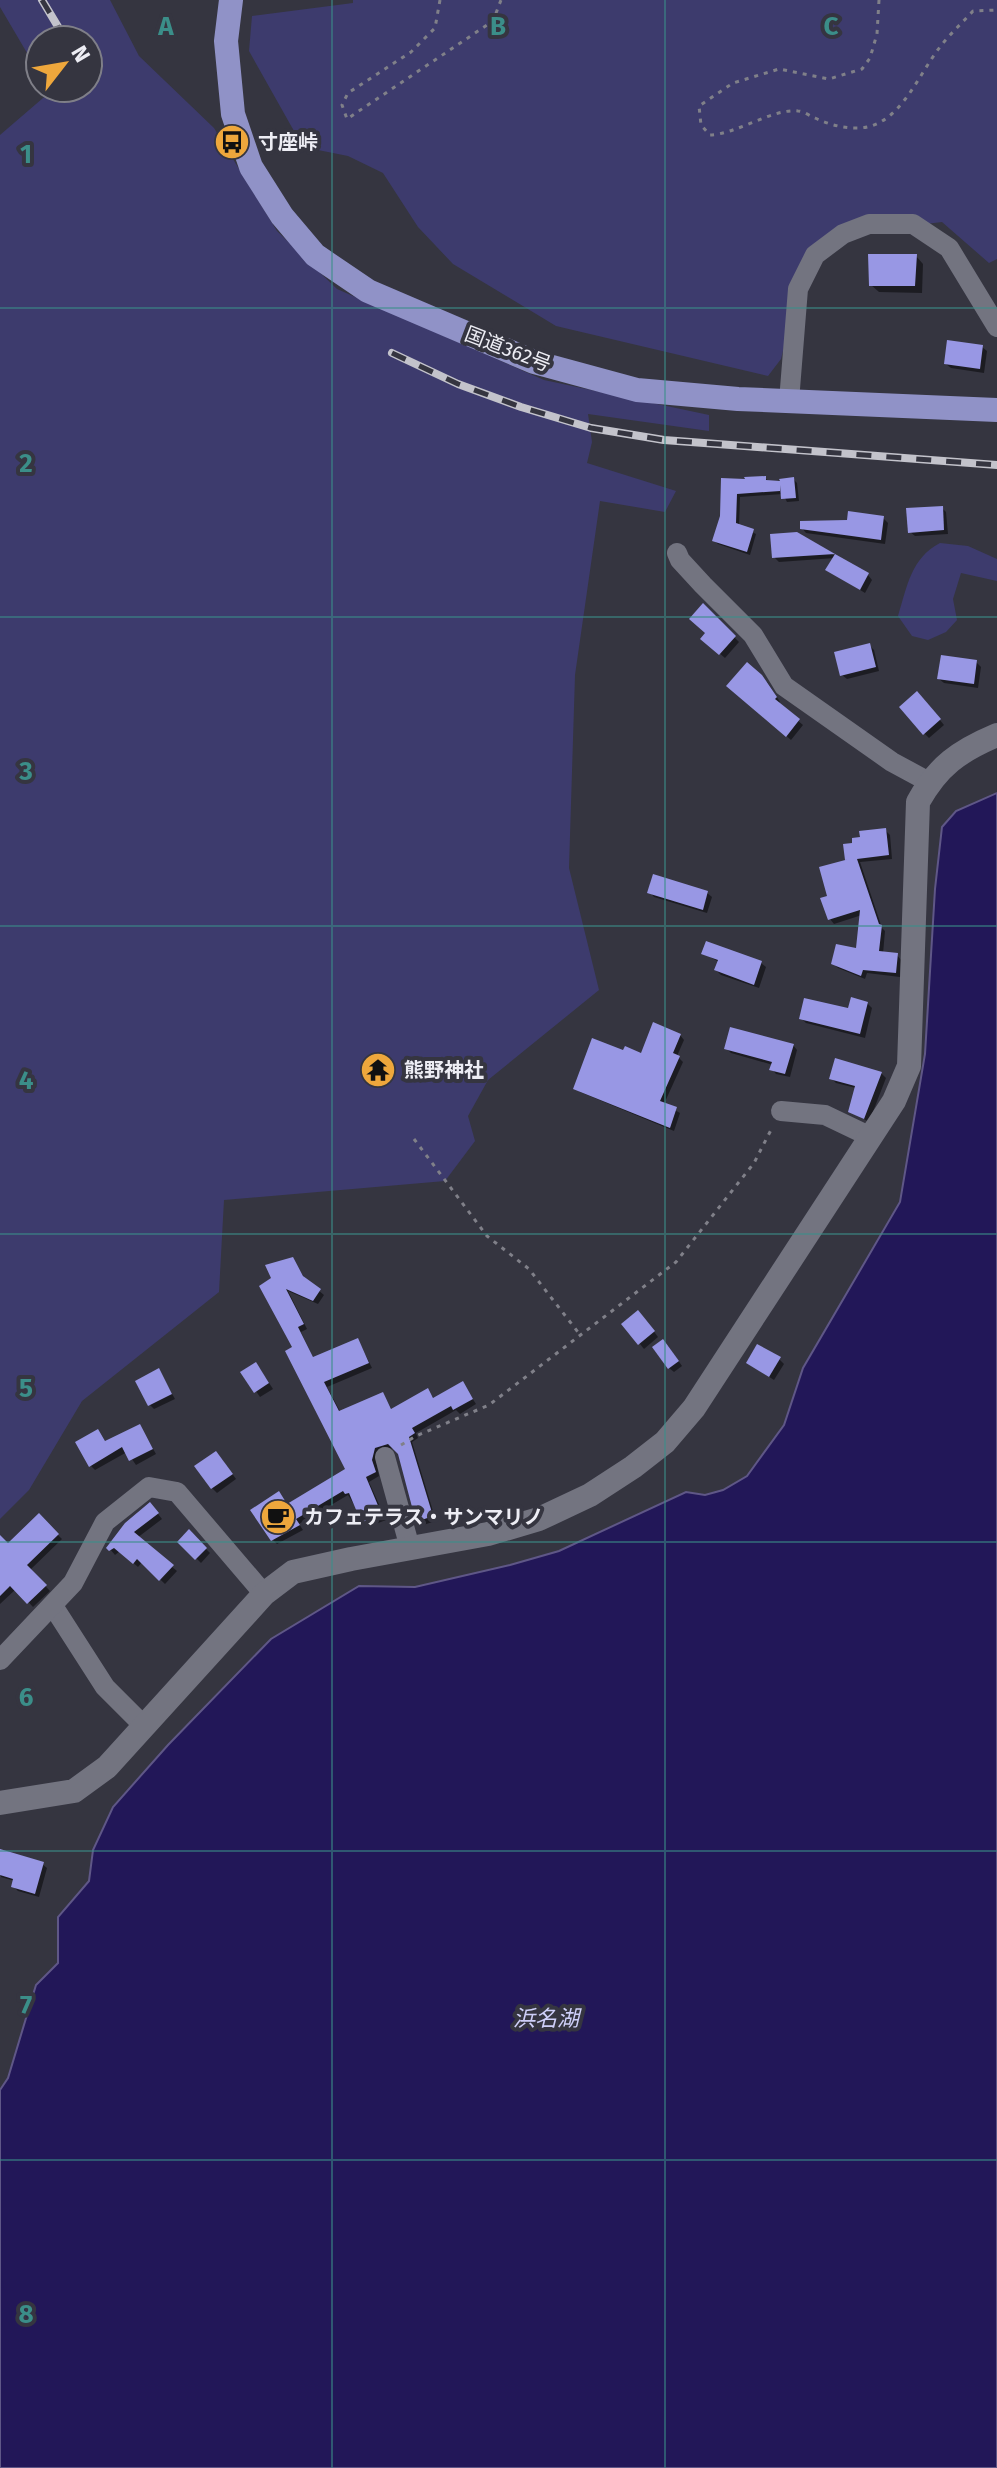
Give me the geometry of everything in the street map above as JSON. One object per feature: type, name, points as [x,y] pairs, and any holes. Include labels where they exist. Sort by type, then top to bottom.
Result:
[{"type":"highway","name":"国道362号","points":[[231,0],[226,41],[233,114],[251,167],[282,216],[315,255],[368,291],[534,362],[637,390],[789,401],[997,410]]},
{"type":"street","points":[[789,401],[798,289],[815,255],[843,234],[869,224],[913,224],[949,248],[997,327]]},
{"type":"street","points":[[677,553],[703,585],[753,635],[784,686],[892,762],[929,782]]},
{"type":"street","points":[[0,1803],[74,1791],[107,1767],[264,1594],[293,1572],[488,1534],[539,1519],[590,1495],[665,1442],[694,1408],[894,1101],[909,1066],[918,802],[929,782],[953,756],[997,735]]},
{"type":"street","points":[[781,1111],[825,1115],[871,1137]]},
{"type":"street","points":[[385,1457],[410,1548]]},
{"type":"street","points":[[0,1660],[73,1583],[105,1522],[149,1487],[177,1492],[264,1594]]},
{"type":"street","points":[[53,1606],[105,1687],[144,1726]]},
{"type":"path","points":[[440,0],[435,28],[411,52],[348,93],[342,105],[347,119],[493,21],[501,0]]},
{"type":"path","points":[[879,0],[877,34],[870,58],[862,69],[829,79],[779,69],[733,83],[699,106],[701,125],[710,135],[722,135],[771,116],[797,110],[832,125],[858,129],[879,123],[901,104],[940,46],[973,11],[997,10]]},
{"type":"path","points":[[385,1457],[416,1436],[489,1405],[676,1262],[754,1163],[781,1111]]},
{"type":"path","points":[[414,1139],[487,1236],[529,1269],[581,1336]]},
{"type":"shaded area","points":[[0,0],[110,0],[139,56],[214,128],[277,231],[337,289],[544,380],[709,415],[709,431],[588,414],[592,442],[587,463],[676,491],[665,512],[600,501],[575,675],[569,868],[599,990],[488,1080],[468,1116],[475,1141],[445,1181],[224,1200],[219,1292],[82,1401],[29,1490],[0,1519],[0,135],[36,104],[104,104],[104,24],[24,24],[24,48],[0,7]]},
{"type":"shaded area","points":[[353,0],[997,0],[997,259],[989,263],[942,222],[843,234],[798,289],[781,359],[768,376],[556,326],[453,264],[418,227],[383,173],[348,156],[303,147],[249,51],[252,16],[353,3]]},
{"type":"shaded area","points":[[940,543],[968,546],[997,559],[997,581],[961,573],[953,599],[957,620],[946,632],[928,640],[912,636],[898,616],[916,565]]},
{"type":"water","name":"浜名湖","points":[[997,793],[997,2468],[0,2468],[0,2090],[8,2078],[36,1985],[58,1963],[58,1917],[89,1881],[93,1850],[113,1807],[168,1745],[271,1639],[359,1586],[415,1587],[510,1565],[559,1551],[686,1492],[705,1495],[723,1490],[747,1476],[784,1425],[803,1368],[900,1202],[925,1054],[942,827],[956,811]]},
{"type":"building","points":[[868,254],[917,254],[915,286],[869,286]]},
{"type":"building","points":[[947,340],[983,345],[980,369],[944,364]]},
{"type":"building","points":[[766,476],[766,480],[780,481],[794,477],[796,498],[781,499],[780,485],[780,491],[737,494],[736,523],[754,529],[747,552],[712,541],[720,516],[721,478]]},
{"type":"building","points":[[943,506],[944,530],[908,533],[906,508]]},
{"type":"building","points":[[848,511],[884,516],[881,540],[800,529],[800,521],[847,520]]},
{"type":"building","points":[[797,532],[835,554],[772,558],[770,534]]},
{"type":"building","points":[[835,554],[869,573],[860,590],[825,570]]},
{"type":"building","points":[[703,603],[736,636],[719,655],[700,639],[705,633],[689,619]]},
{"type":"building","points":[[870,643],[876,667],[840,676],[834,652]]},
{"type":"building","points":[[941,655],[977,660],[974,684],[937,679]]},
{"type":"building","points":[[747,662],[762,675],[777,697],[775,699],[800,719],[786,737],[726,686]]},
{"type":"building","points":[[917,691],[941,719],[923,735],[899,707]]},
{"type":"building","points":[[886,828],[889,855],[857,859],[879,924],[882,925],[879,951],[898,953],[896,973],[863,970],[861,976],[831,964],[836,944],[856,948],[860,910],[828,920],[820,898],[827,896],[819,867],[849,859],[845,860],[843,844],[852,843],[852,838],[860,837],[859,831]]},
{"type":"building","points":[[653,874],[708,891],[703,910],[647,893]]},
{"type":"building","points":[[706,941],[762,961],[754,985],[714,970],[718,960],[701,954]]},
{"type":"building","points":[[851,997],[868,1002],[860,1034],[799,1019],[804,998],[848,1008]]},
{"type":"building","points":[[653,1022],[681,1034],[673,1053],[680,1056],[660,1101],[677,1107],[670,1128],[573,1089],[592,1038],[623,1050],[625,1046],[641,1053]]},
{"type":"building","points":[[730,1027],[794,1044],[785,1074],[769,1070],[772,1062],[724,1049]]},
{"type":"building","points":[[835,1058],[882,1072],[864,1119],[848,1112],[855,1086],[829,1079]]},
{"type":"building","points":[[293,1257],[303,1276],[321,1289],[313,1301],[286,1289],[304,1324],[298,1327],[313,1357],[358,1338],[369,1363],[324,1382],[339,1411],[383,1392],[391,1409],[428,1388],[433,1398],[463,1381],[473,1399],[453,1410],[451,1406],[412,1428],[415,1433],[409,1437],[433,1516],[416,1522],[398,1454],[388,1444],[375,1448],[372,1460],[376,1472],[366,1477],[382,1515],[362,1524],[349,1493],[343,1491],[296,1519],[300,1525],[271,1541],[250,1510],[279,1491],[287,1504],[345,1469],[285,1351],[292,1347],[259,1286],[271,1278],[265,1265]]},
{"type":"building","points":[[638,1310],[655,1331],[638,1345],[621,1324]]},
{"type":"building","points":[[663,1339],[679,1361],[668,1369],[652,1347]]},
{"type":"building","points":[[757,1344],[781,1357],[769,1377],[746,1363]]},
{"type":"building","points":[[256,1362],[269,1383],[254,1393],[240,1372]]},
{"type":"building","points":[[159,1368],[172,1394],[148,1406],[135,1381]]},
{"type":"building","points":[[140,1424],[153,1449],[129,1461],[122,1447],[89,1467],[75,1442],[98,1429],[105,1441]]},
{"type":"building","points":[[216,1451],[233,1474],[211,1489],[194,1466]]},
{"type":"building","points":[[150,1502],[159,1513],[134,1532],[174,1565],[159,1581],[137,1559],[133,1564],[114,1548],[109,1551],[106,1548],[125,1523]]},
{"type":"building","points":[[39,1513],[59,1534],[27,1565],[47,1585],[27,1604],[10,1586],[0,1596],[0,1535],[8,1543]]},
{"type":"building","points":[[189,1529],[207,1548],[195,1560],[177,1542]]},
{"type":"building","points":[[0,1849],[44,1862],[35,1894],[11,1887],[13,1879],[0,1875]]},
{"type":"railway","points":[[42,0],[56,24]]},
{"type":"railway","points":[[392,353],[458,384],[591,428],[664,440],[997,465]]},
{"type":"place","name":"寸座峠","points":[[232,142]]},
{"type":"place","name":"熊野神社","points":[[378,1070]]},
{"type":"place","name":"カフェテラス・サンマリノ","points":[[278,1517]]}]
